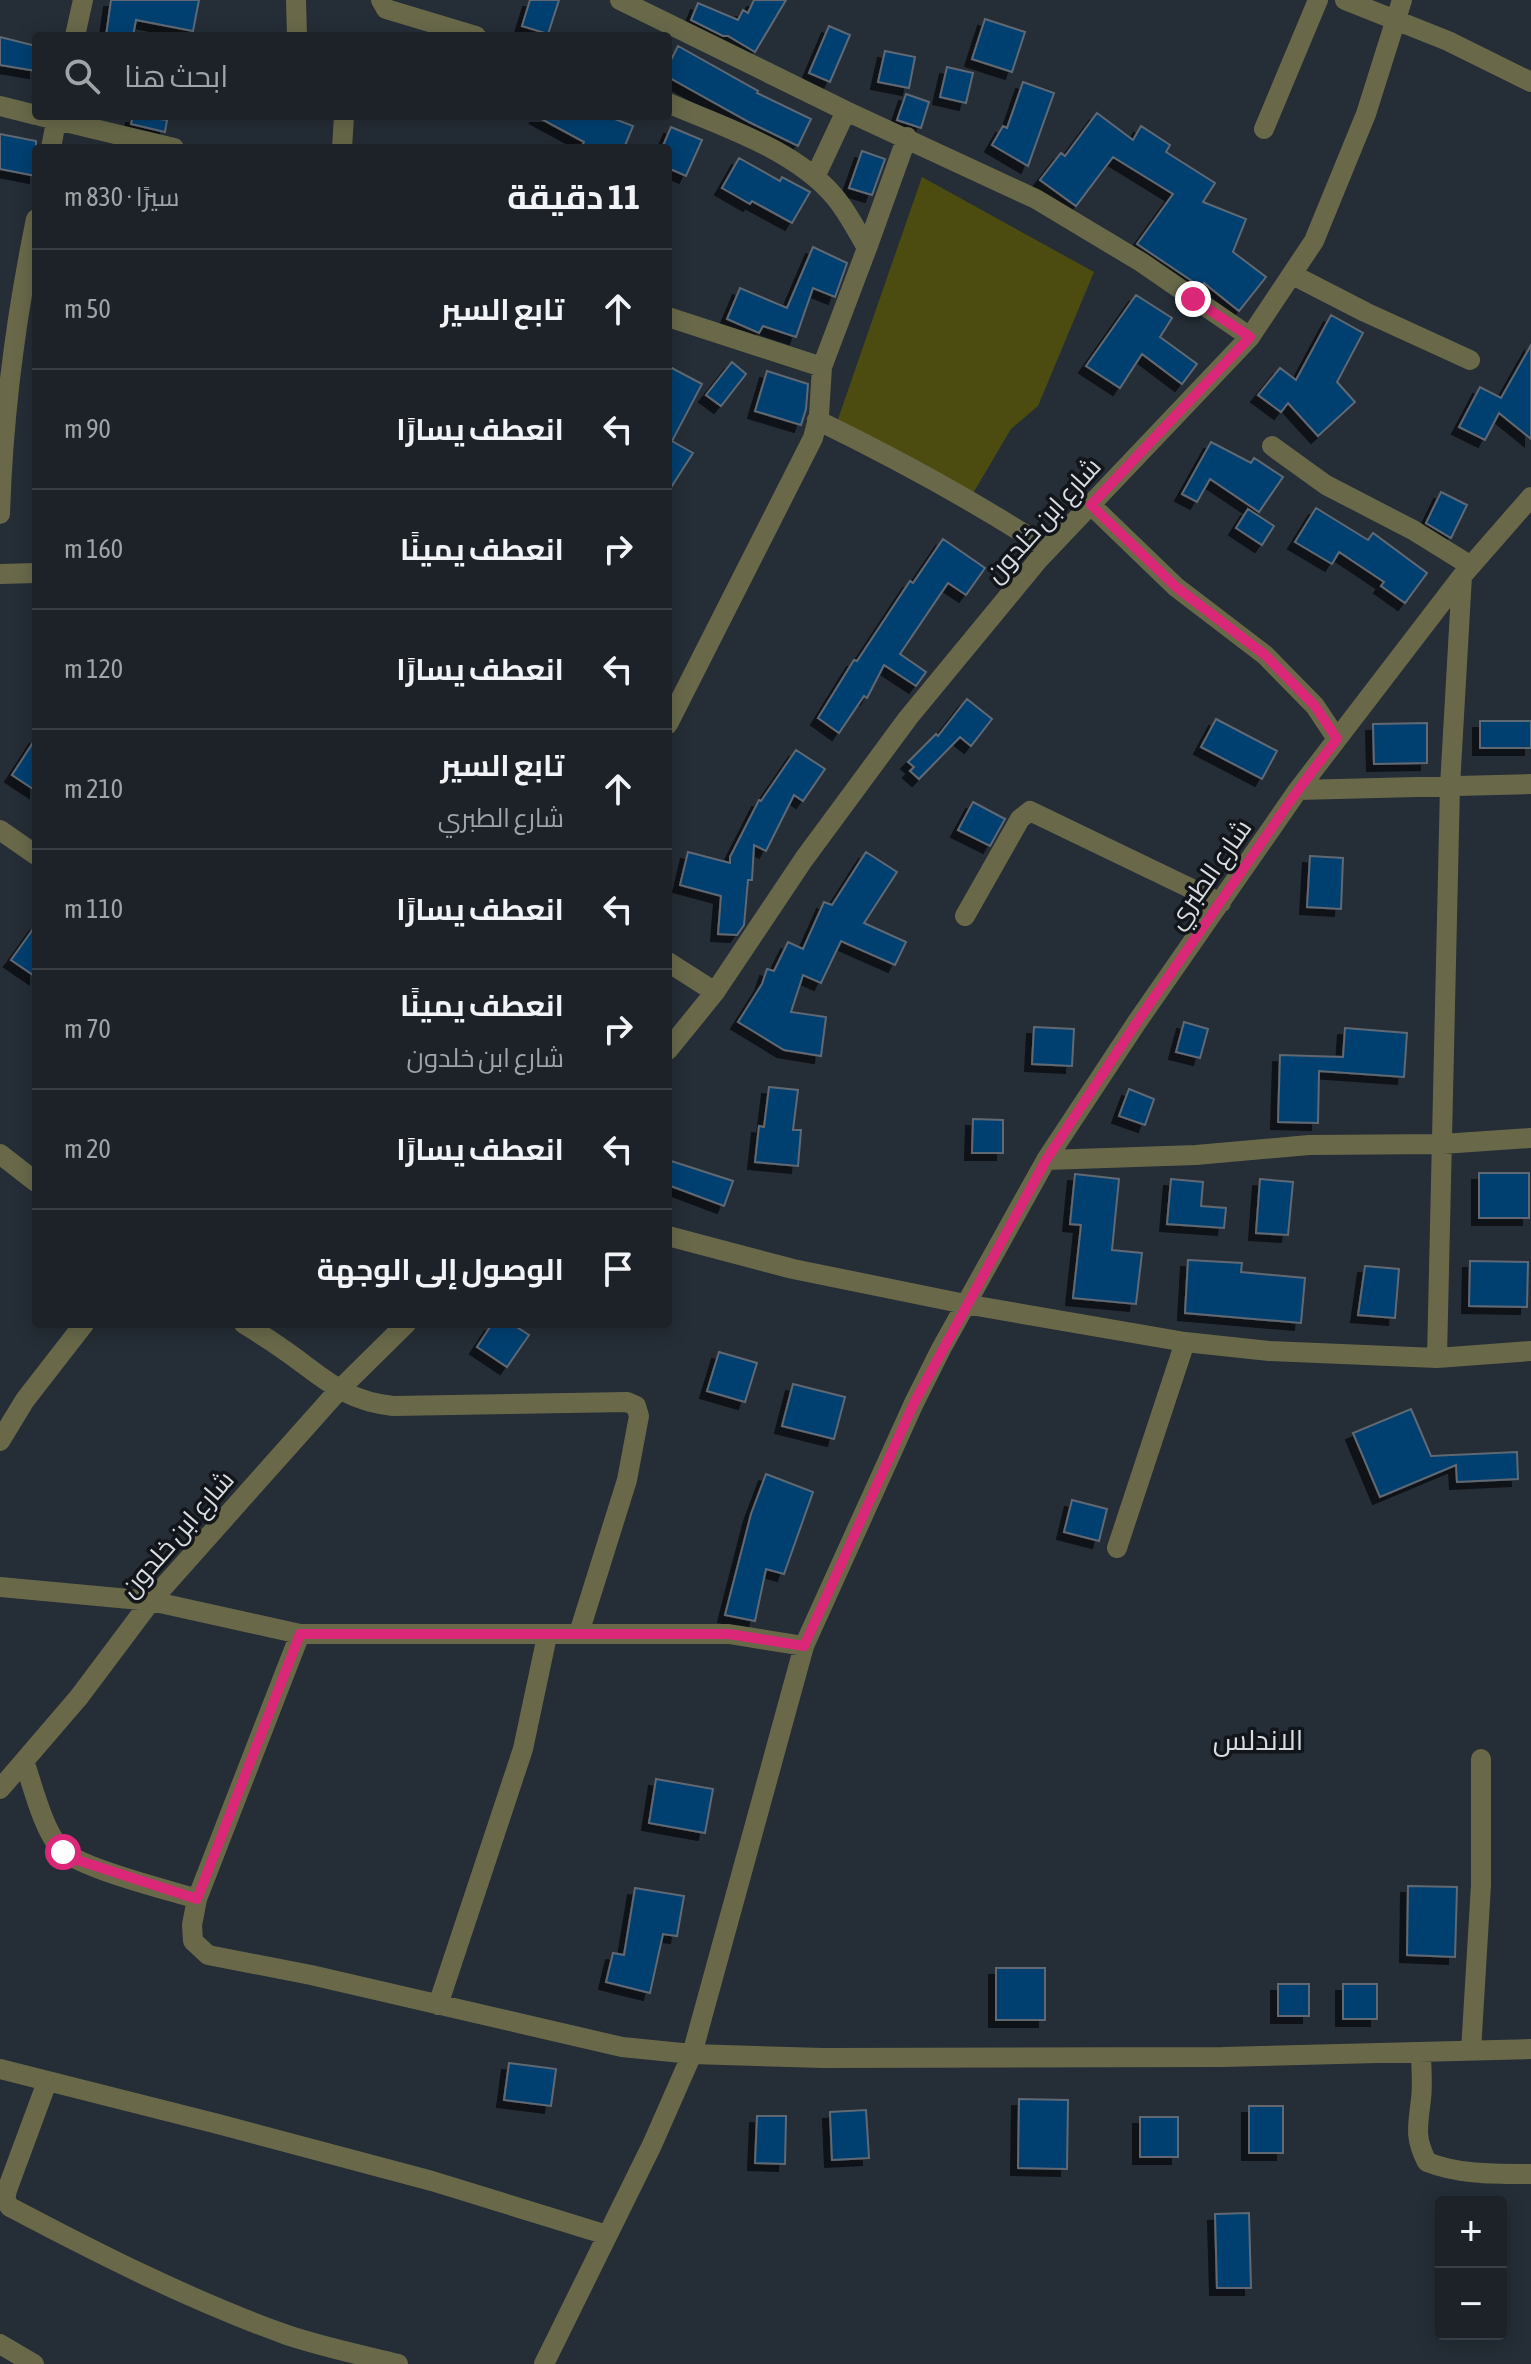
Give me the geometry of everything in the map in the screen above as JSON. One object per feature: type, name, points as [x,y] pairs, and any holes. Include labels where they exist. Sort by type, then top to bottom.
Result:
[{"type":"street","points":[[76,32],[83,0]]},
{"type":"street","points":[[296,0],[297,32]]},
{"type":"street","points":[[381,0],[386,9],[463,32]]},
{"type":"street","points":[[620,0],[846,111],[1036,199],[1141,262],[1250,337]]},
{"type":"street","points":[[1264,129],[1318,0]]},
{"type":"street","points":[[1345,0],[1400,10],[1531,82]]},
{"type":"street","name":"شارع ابن خلدون","points":[[672,1045],[715,992],[804,859],[908,718],[1048,549],[1250,337],[1293,275],[1320,227],[1366,114],[1400,10]]},
{"type":"street","points":[[672,105],[774,151],[815,177],[836,197],[867,248]]},
{"type":"street","points":[[0,106],[32,113]]},
{"type":"street","points":[[815,177],[846,111]]},
{"type":"street","points":[[48,120],[51,144]]},
{"type":"street","points":[[60,120],[154,144]]},
{"type":"street","points":[[342,144],[344,120]]},
{"type":"street","points":[[672,716],[813,438],[822,367],[907,137]]},
{"type":"street","points":[[0,514],[6,411],[32,241]]},
{"type":"street","points":[[1293,275],[1470,360]]},
{"type":"street","points":[[672,318],[822,367]]},
{"type":"street","points":[[817,420],[967,499],[1048,549]]},
{"type":"street","points":[[1272,446],[1326,485],[1413,530],[1467,571],[1450,786],[1437,1358]]},
{"type":"street","name":"شارع الطبري","points":[[544,2364],[652,2145],[692,2054],[804,1646],[914,1403],[965,1304],[1046,1160],[1298,790],[1467,571],[1531,497]]},
{"type":"street","points":[[1091,505],[1176,587],[1265,655],[1315,706],[1337,739]]},
{"type":"street","points":[[0,574],[32,573]]},
{"type":"street","points":[[1298,790],[1531,784]]},
{"type":"street","points":[[965,916],[1020,819],[1030,811],[1221,903]]},
{"type":"street","points":[[0,830],[32,852]]},
{"type":"street","points":[[672,965],[715,992]]},
{"type":"street","points":[[1046,1160],[1196,1155],[1309,1145],[1442,1144],[1531,1138]]},
{"type":"street","points":[[0,1154],[32,1179]]},
{"type":"street","points":[[672,1237],[793,1269],[965,1304],[1185,1342],[1269,1351],[1437,1358],[1531,1351]]},
{"type":"street","points":[[0,1441],[25,1400],[81,1328]]},
{"type":"street","points":[[250,1328],[338,1391],[357,1400],[393,1406],[627,1402],[636,1406],[639,1416],[627,1480],[579,1633]]},
{"type":"street","name":"شارع ابن خلدون","points":[[0,1789],[79,1697],[151,1601],[338,1391],[402,1328]]},
{"type":"street","points":[[1117,1548],[1185,1342]]},
{"type":"street","points":[[0,1587],[151,1601],[300,1634],[729,1634],[804,1646]]},
{"type":"street","points":[[300,1634],[197,1899],[192,1925],[193,1941],[208,1955],[311,1975],[622,2047],[692,2054],[823,2058],[1223,2057],[1531,2049]]},
{"type":"street","points":[[438,2005],[523,1749],[547,1636]]},
{"type":"street","points":[[1471,2051],[1481,1885],[1481,1759]]},
{"type":"street","points":[[24,1761],[49,1830],[63,1852],[74,1859],[197,1899]]},
{"type":"street","points":[[1421,2052],[1422,2097],[1417,2122],[1419,2145],[1427,2162],[1442,2168],[1488,2174],[1531,2174]]},
{"type":"street","points":[[0,2069],[432,2181],[607,2235]]},
{"type":"street","points":[[47,2082],[7,2190],[5,2200],[10,2207],[186,2293],[285,2334],[398,2364]]},
{"type":"street","points":[[0,2344],[34,2364]]},
{"type":"shaded area","points":[[922,177],[1094,272],[1038,406],[1011,429],[969,500],[838,419]]},
{"type":"building","points":[[111,0],[199,0],[193,31],[136,20],[134,32],[107,32]]},
{"type":"building","points":[[530,0],[559,0],[549,32],[522,26]]},
{"type":"building","points":[[754,0],[786,0],[755,52],[691,20],[698,3],[738,20],[743,10],[748,13]]},
{"type":"building","points":[[985,19],[1025,32],[1012,72],[972,59]]},
{"type":"building","points":[[829,26],[850,35],[830,82],[809,73]]},
{"type":"building","points":[[0,37],[32,45],[32,70],[0,65]]},
{"type":"building","points":[[678,46],[757,93],[811,119],[798,146],[672,79],[672,58]]},
{"type":"building","points":[[885,51],[915,57],[909,88],[878,82]]},
{"type":"building","points":[[947,67],[973,73],[966,103],[940,97]]},
{"type":"building","points":[[1023,82],[1054,93],[1028,166],[992,145],[1003,126],[1007,128]]},
{"type":"building","points":[[906,94],[929,102],[921,128],[897,120]]},
{"type":"building","points":[[1097,113],[1133,140],[1141,126],[1170,145],[1166,152],[1215,183],[1203,202],[1246,219],[1233,252],[1266,277],[1239,311],[1204,283],[1201,287],[1137,244],[1173,194],[1113,157],[1076,206],[1040,180],[1061,153],[1065,156]]},
{"type":"building","points":[[132,120],[167,120],[165,132],[131,124]]},
{"type":"building","points":[[543,120],[617,120],[633,126],[626,144],[584,142]]},
{"type":"building","points":[[671,127],[702,140],[686,176],[672,170],[672,144],[664,144]]},
{"type":"building","points":[[0,134],[36,141],[32,144],[32,175],[0,169]]},
{"type":"building","points":[[862,151],[885,159],[872,195],[849,188]]},
{"type":"building","points":[[739,158],[780,181],[782,177],[810,192],[792,223],[722,188]]},
{"type":"building","points":[[813,247],[847,263],[835,297],[813,288],[796,337],[763,326],[759,333],[727,319],[740,288],[787,308]]},
{"type":"building","points":[[1136,295],[1172,318],[1160,337],[1197,364],[1182,384],[1142,354],[1120,388],[1086,366]]},
{"type":"building","points":[[1331,315],[1363,333],[1337,382],[1355,402],[1318,436],[1288,403],[1281,412],[1258,395],[1280,368],[1296,380]]},
{"type":"building","points":[[1531,345],[1531,439],[1499,413],[1485,440],[1459,427],[1480,387],[1501,398]]},
{"type":"building","points":[[732,362],[746,374],[721,406],[706,395]]},
{"type":"building","points":[[672,368],[702,384],[672,441]]},
{"type":"building","points":[[767,371],[808,384],[801,425],[755,411]]},
{"type":"building","points":[[672,441],[693,453],[672,486]]},
{"type":"building","points":[[1211,442],[1251,463],[1254,458],[1283,477],[1259,512],[1210,479],[1197,502],[1182,494]]},
{"type":"building","points":[[1441,492],[1467,505],[1451,538],[1426,523]]},
{"type":"building","points":[[1316,508],[1368,540],[1373,533],[1427,573],[1405,603],[1381,586],[1384,582],[1339,552],[1332,564],[1295,542]]},
{"type":"building","points":[[1248,509],[1274,526],[1262,545],[1236,528]]},
{"type":"building","points":[[943,539],[985,568],[966,595],[948,583],[900,654],[926,672],[916,686],[884,665],[867,698],[864,696],[839,733],[818,718],[854,660],[857,661],[910,581],[913,583]]},
{"type":"building","points":[[967,699],[992,719],[971,746],[960,737],[919,779],[910,771],[914,767],[908,762],[936,734],[938,736]]},
{"type":"building","points":[[1216,719],[1277,751],[1262,779],[1201,747]]},
{"type":"building","points":[[1480,721],[1531,721],[1531,748],[1480,748]]},
{"type":"building","points":[[1427,723],[1427,763],[1374,764],[1373,724]]},
{"type":"building","points":[[32,744],[32,788],[12,775]]},
{"type":"building","points":[[796,750],[825,769],[803,801],[794,795],[766,851],[754,845],[744,925],[737,935],[718,934],[721,896],[680,885],[688,852],[730,863],[730,857],[759,800]]},
{"type":"building","points":[[973,802],[1005,819],[990,846],[958,830]]},
{"type":"building","points":[[866,852],[897,872],[864,923],[906,942],[895,965],[841,941],[821,983],[803,975],[791,1012],[826,1017],[821,1056],[784,1050],[738,1022],[762,984],[767,969],[774,971],[788,942],[803,949],[824,902],[832,905]]},
{"type":"building","points":[[1310,856],[1343,858],[1341,909],[1307,907]]},
{"type":"building","points":[[32,931],[32,974],[11,960]]},
{"type":"building","points":[[1184,1022],[1208,1029],[1200,1058],[1176,1052]]},
{"type":"building","points":[[1034,1027],[1074,1029],[1072,1066],[1032,1064]]},
{"type":"building","points":[[1345,1028],[1407,1033],[1404,1077],[1319,1071],[1318,1123],[1278,1122],[1280,1055],[1343,1057]]},
{"type":"building","points":[[769,1087],[798,1090],[793,1130],[801,1130],[798,1166],[755,1162],[759,1126],[764,1127]]},
{"type":"building","points":[[1129,1089],[1154,1099],[1145,1125],[1119,1116]]},
{"type":"building","points":[[973,1119],[1003,1120],[1003,1153],[972,1153]]},
{"type":"building","points":[[672,1161],[733,1181],[724,1206],[672,1186]]},
{"type":"building","points":[[1479,1173],[1529,1173],[1529,1218],[1479,1218]]},
{"type":"building","points":[[1075,1174],[1119,1179],[1112,1250],[1142,1253],[1136,1304],[1073,1298],[1081,1225],[1070,1224]]},
{"type":"building","points":[[1171,1179],[1203,1182],[1201,1206],[1226,1208],[1224,1228],[1167,1224]]},
{"type":"building","points":[[1260,1179],[1293,1182],[1288,1235],[1256,1233]]},
{"type":"building","points":[[1188,1260],[1242,1263],[1241,1272],[1305,1278],[1301,1323],[1185,1313]]},
{"type":"building","points":[[1470,1261],[1528,1262],[1527,1307],[1469,1306]]},
{"type":"building","points":[[1365,1266],[1399,1269],[1395,1318],[1358,1315]]},
{"type":"building","points":[[489,1328],[518,1328],[529,1335],[507,1367],[477,1347]]},
{"type":"building","points":[[719,1352],[757,1363],[745,1402],[707,1391]]},
{"type":"building","points":[[793,1384],[845,1397],[834,1439],[782,1426]]},
{"type":"building","points":[[1411,1409],[1431,1456],[1517,1452],[1518,1479],[1457,1482],[1456,1465],[1380,1497],[1353,1433]]},
{"type":"building","points":[[766,1474],[813,1492],[784,1574],[766,1569],[755,1621],[725,1615],[751,1514]]},
{"type":"building","points":[[1072,1500],[1107,1509],[1099,1541],[1064,1532]]},
{"type":"building","points":[[656,1779],[713,1789],[705,1833],[649,1823]]},
{"type":"building","points":[[1408,1886],[1457,1887],[1455,1957],[1407,1955]]},
{"type":"building","points":[[635,1888],[684,1896],[677,1936],[663,1934],[650,1993],[606,1982],[613,1953],[624,1955]]},
{"type":"building","points":[[996,1968],[1045,1968],[1045,2020],[996,2020]]},
{"type":"building","points":[[1278,1984],[1309,1984],[1309,2016],[1278,2016]]},
{"type":"building","points":[[1343,1984],[1377,1984],[1377,2019],[1343,2019]]},
{"type":"building","points":[[509,2063],[556,2069],[551,2106],[504,2100]]},
{"type":"building","points":[[1019,2099],[1068,2100],[1067,2169],[1018,2168]]},
{"type":"building","points":[[1249,2106],[1283,2106],[1283,2153],[1249,2153]]},
{"type":"building","points":[[866,2110],[869,2158],[832,2160],[830,2112]]},
{"type":"building","points":[[757,2116],[786,2116],[785,2164],[755,2163]]},
{"type":"building","points":[[1140,2117],[1178,2117],[1178,2157],[1140,2157]]},
{"type":"building","points":[[1249,2213],[1251,2288],[1217,2288],[1215,2214]]},
{"type":"district","name":"الاندلس","points":[[1258,1740]]},
{"type":"route","points":[[63,1852],[74,1859],[197,1899],[300,1634],[729,1634],[804,1646],[914,1403],[965,1304],[1046,1160],[1137,1022],[1298,790],[1337,739],[1315,706],[1265,655],[1176,587],[1091,505],[1250,337],[1193,299]]}]
